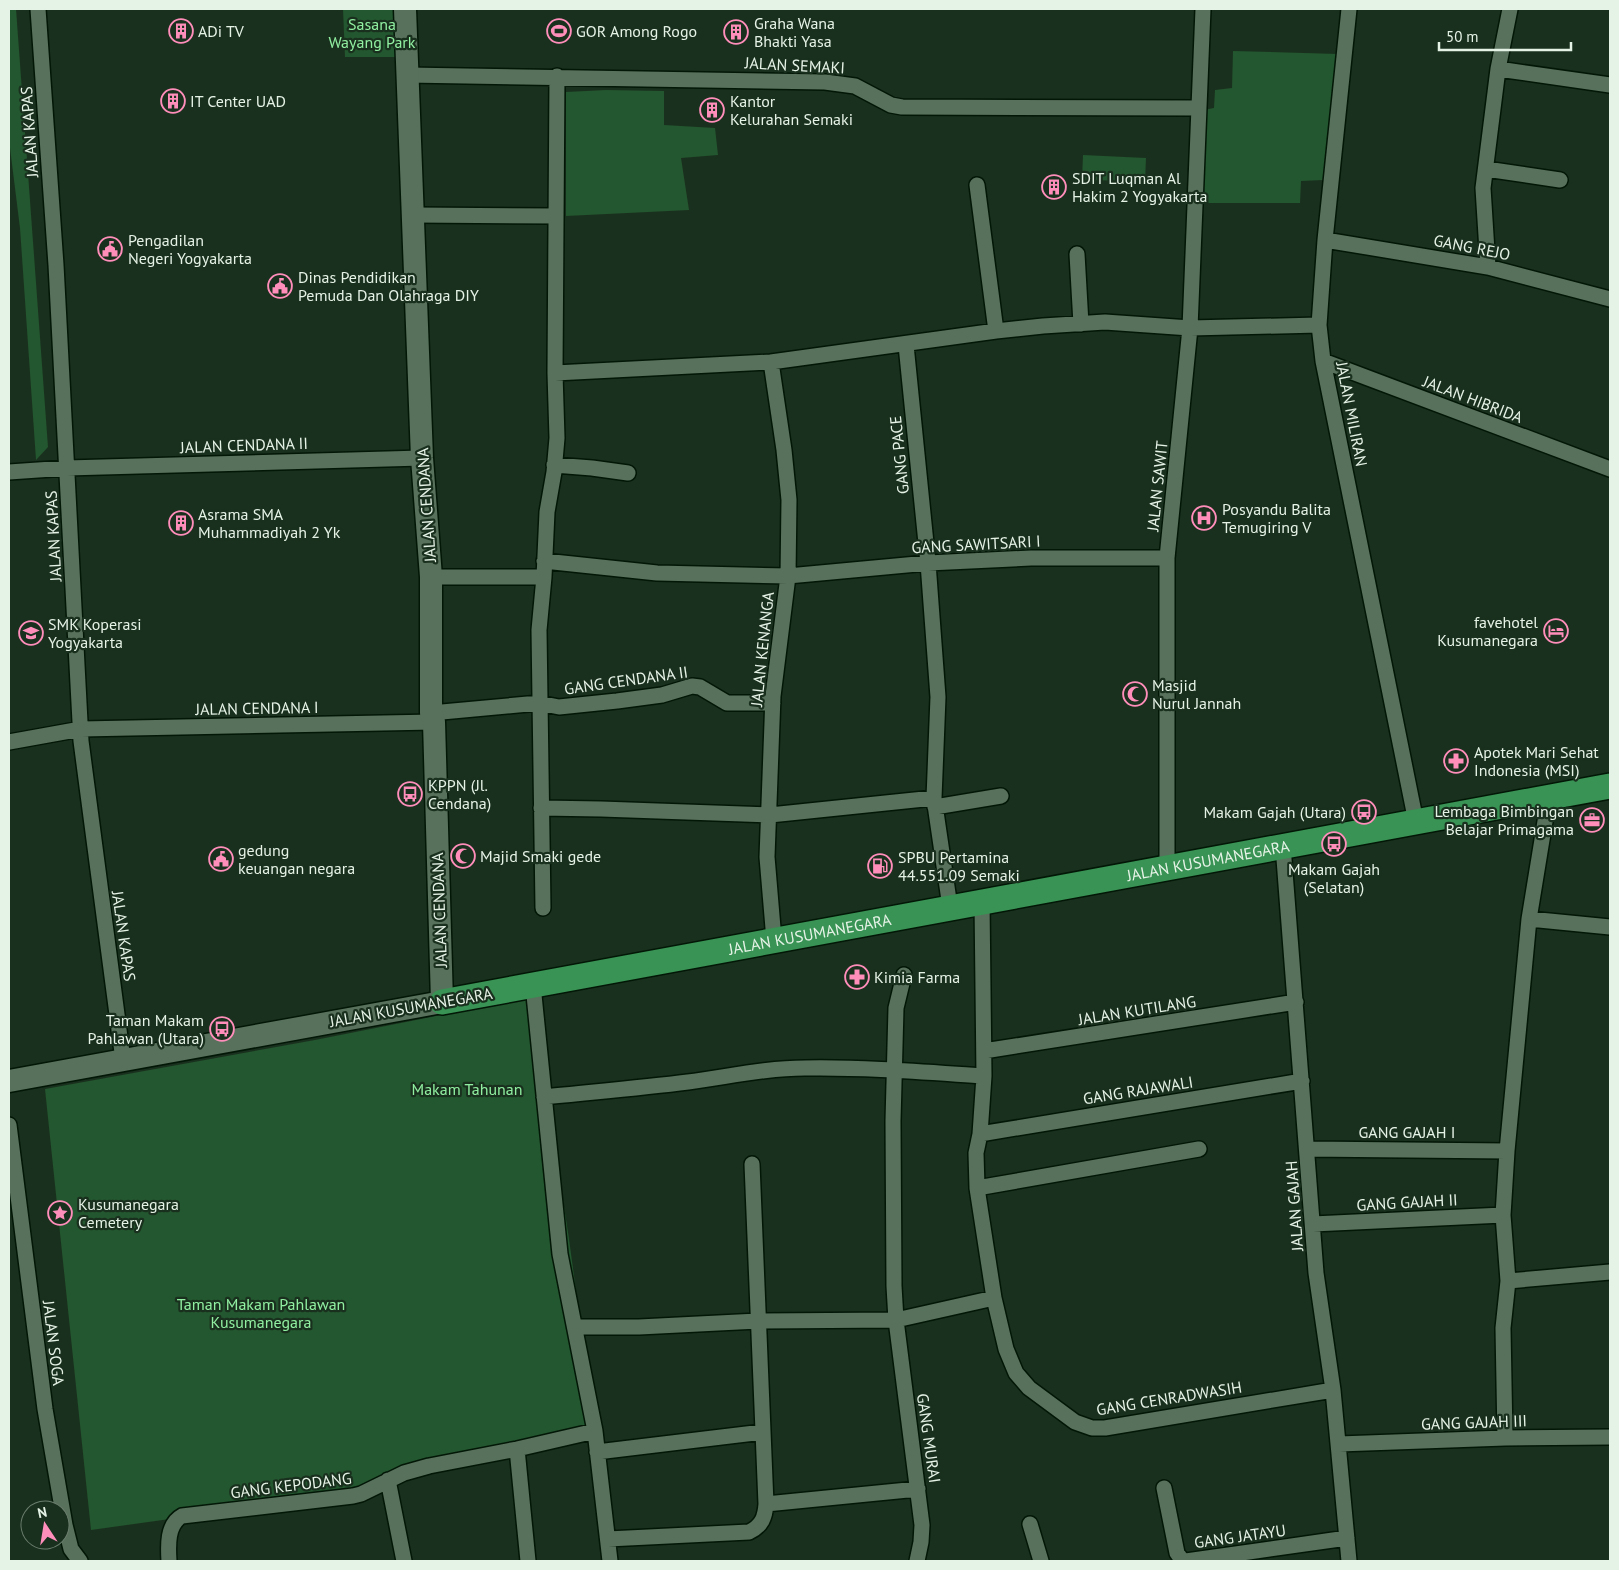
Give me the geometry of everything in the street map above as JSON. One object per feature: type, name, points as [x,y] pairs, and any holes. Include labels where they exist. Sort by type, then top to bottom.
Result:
[{"type":"main road","name":"JALAN CENDANA","points":[[405,9],[422,458],[430,577],[432,718],[442,1002]]},
{"type":"main road","name":"JALAN KUSUMANEGARA","points":[[9,1081],[1610,786]]},
{"type":"street","name":"JALAN KAPAS","points":[[38,9],[56,265],[81,729],[123,1060]]},
{"type":"street","points":[[1198,108],[1202,9]]},
{"type":"street","name":"JALAN MILIRAN","points":[[1349,9],[1318,325],[1323,360],[1416,822]]},
{"type":"street","points":[[1488,266],[1483,188],[1498,69],[1510,9]]},
{"type":"street","points":[[1498,69],[1610,86]]},
{"type":"street","name":"JALAN SEMAKI","points":[[407,75],[557,76],[825,82],[855,86],[891,105],[902,106],[1198,108]]},
{"type":"street","points":[[543,908],[539,630],[548,512],[557,438],[555,373],[557,76]]},
{"type":"street","name":"JALAN SAWIT","points":[[1167,868],[1167,558],[1190,328],[1198,108]]},
{"type":"street","points":[[1486,169],[1560,180]]},
{"type":"street","points":[[977,185],[996,332]]},
{"type":"street","points":[[413,215],[556,216]]},
{"type":"street","name":"GANG REJO","points":[[1325,240],[1488,266],[1610,299]]},
{"type":"street","points":[[1077,254],[1081,324]]},
{"type":"street","points":[[555,373],[771,362],[996,332],[1105,322],[1190,328],[1318,325]]},
{"type":"street","name":"GANG PACE","points":[[906,345],[928,563],[938,697],[935,803],[950,907]]},
{"type":"street","name":"JALAN HIBRIDA","points":[[1323,360],[1610,469]]},
{"type":"street","name":"JALAN KENANGA","points":[[771,362],[784,450],[789,500],[788,576],[773,703],[767,857],[774,940]]},
{"type":"street","name":"JALAN CENDANA II","points":[[9,472],[67,468],[422,458]]},
{"type":"street","points":[[554,465],[628,473]]},
{"type":"street","name":"GANG SAWITSARI I","points":[[544,561],[657,572],[788,576],[928,563],[1031,558],[1167,558]]},
{"type":"street","points":[[430,577],[544,577]]},
{"type":"street","name":"GANG CENDANA II","points":[[432,718],[539,703],[559,707],[617,701],[662,695],[692,686],[700,687],[727,703],[773,703]]},
{"type":"street","name":"JALAN CENDANA I","points":[[9,742],[81,729],[432,718]]},
{"type":"street","points":[[541,808],[601,808],[770,815],[935,803],[1001,796]]},
{"type":"street","points":[[1505,1438],[1503,1328],[1508,1281],[1502,1215],[1529,919],[1549,797]]},
{"type":"street","name":"JALAN GAJAH","points":[[1284,846],[1318,1291],[1333,1390],[1349,1561]]},
{"type":"street","name":"GANG CENRADWASIH","points":[[982,902],[984,1076],[980,1134],[976,1153],[976,1188],[994,1298],[1006,1349],[1016,1373],[1029,1388],[1054,1407],[1083,1425],[1092,1428],[1105,1428],[1333,1390]]},
{"type":"street","points":[[1529,919],[1610,927]]},
{"type":"street","name":"GANG MURAI","points":[[904,975],[896,1008],[893,1252],[896,1320],[922,1525],[917,1561]]},
{"type":"street","points":[[533,985],[560,1254],[595,1431],[610,1561]]},
{"type":"street","name":"JALAN KUTILANG","points":[[984,1051],[1296,1002]]},
{"type":"street","points":[[544,1097],[688,1082],[780,1069],[895,1070],[984,1076]]},
{"type":"street","name":"GANG RAJAWALI","points":[[980,1134],[1302,1081]]},
{"type":"street","name":"JALAN SOGA","points":[[9,1125],[47,1418],[65,1524],[71,1549],[80,1561]]},
{"type":"street","points":[[976,1188],[1199,1149]]},
{"type":"street","name":"GANG GAJAH I","points":[[1308,1149],[1507,1150]]},
{"type":"street","points":[[608,1539],[749,1532],[760,1525],[763,1520],[766,1504],[752,1164]]},
{"type":"street","name":"GANG GAJAH II","points":[[1314,1224],[1502,1215]]},
{"type":"street","points":[[1508,1281],[1610,1272]]},
{"type":"street","points":[[575,1327],[639,1327],[758,1321],[896,1320],[994,1298]]},
{"type":"street","name":"GANG KEPODANG","points":[[169,1561],[170,1528],[173,1522],[182,1516],[353,1496],[404,1473],[429,1466],[595,1431]]},
{"type":"street","points":[[597,1452],[763,1432]]},
{"type":"street","name":"GANG GAJAH III","points":[[1339,1444],[1505,1438],[1610,1437]]},
{"type":"street","points":[[516,1449],[528,1561]]},
{"type":"street","points":[[388,1480],[404,1561]]},
{"type":"street","name":"GANG JATAYU","points":[[1164,1488],[1177,1554],[1182,1560],[1186,1561],[1347,1538]]},
{"type":"street","points":[[766,1504],[918,1489]]},
{"type":"street","points":[[1030,1524],[1041,1561]]},
{"type":"green space","points":[[9,9],[16,9],[48,447],[36,460],[20,228],[9,140]]},
{"type":"green space","name":"Sasana Wayang Park","points":[[343,9],[399,9],[400,57],[345,57]]},
{"type":"green space","points":[[1233,51],[1338,54],[1323,180],[1301,181],[1300,203],[1202,203],[1203,110],[1214,108],[1215,90],[1232,88]]},
{"type":"green space","points":[[606,90],[664,91],[664,125],[715,128],[718,155],[681,158],[689,210],[566,216],[566,92]]},
{"type":"green space","points":[[1083,155],[1146,158],[1145,181],[1082,180]]},
{"type":"green space","name":"Taman Makam Pahlawan Kusumanegara","points":[[532,997],[569,1239],[595,1431],[403,1468],[363,1492],[91,1530],[45,1089],[315,1040]]},
{"type":"place","name":"ADi TV","points":[[181,31]]},
{"type":"place","name":"GOR Among Rogo","points":[[559,31]]},
{"type":"place","name":"Graha Wana Bhakti Yasa","points":[[736,32]]},
{"type":"place","name":"IT Center UAD","points":[[173,101]]},
{"type":"place","name":"Kantor Kelurahan Semaki","points":[[712,110]]},
{"type":"place","name":"SDIT Luqman Al Hakim 2 Yogyakarta","points":[[1054,187]]},
{"type":"place","name":"Pengadilan Negeri Yogyakarta","points":[[110,249]]},
{"type":"place","name":"Dinas Pendidikan Pemuda Dan Olahraga DIY","points":[[280,286]]},
{"type":"place","name":"Posyandu Balita Temugiring V","points":[[1204,518]]},
{"type":"place","name":"Asrama SMA Muhammadiyah 2 Yk","points":[[181,523]]},
{"type":"place","name":"favehotel Kusumanegara","points":[[1556,631]]},
{"type":"place","name":"SMK Koperasi Yogyakarta","points":[[31,633]]},
{"type":"place","name":"Masjid Nurul Jannah","points":[[1135,694]]},
{"type":"place","name":"Apotek Mari Sehat Indonesia (MSI)","points":[[1456,761]]},
{"type":"place","name":"KPPN (Jl. Cendana)","points":[[410,794]]},
{"type":"place","name":"Makam Gajah (Utara)","points":[[1364,812]]},
{"type":"place","name":"Lembaga Bimbingan Belajar Primagama","points":[[1592,820]]},
{"type":"place","name":"Makam Gajah (Selatan)","points":[[1334,844]]},
{"type":"place","name":"Majid Smaki gede","points":[[463,856]]},
{"type":"place","name":"gedung keuangan negara","points":[[221,859]]},
{"type":"place","name":"SPBU Pertamina 44.551.09 Semaki","points":[[880,866]]},
{"type":"place","name":"Kimia Farma","points":[[857,977]]},
{"type":"place","name":"Taman Makam Pahlawan (Utara)","points":[[222,1029]]},
{"type":"place","name":"Kusumanegara Cemetery","points":[[60,1213]]},
{"type":"park label","name":"Makam Tahunan","points":[[467,1089]]}]
